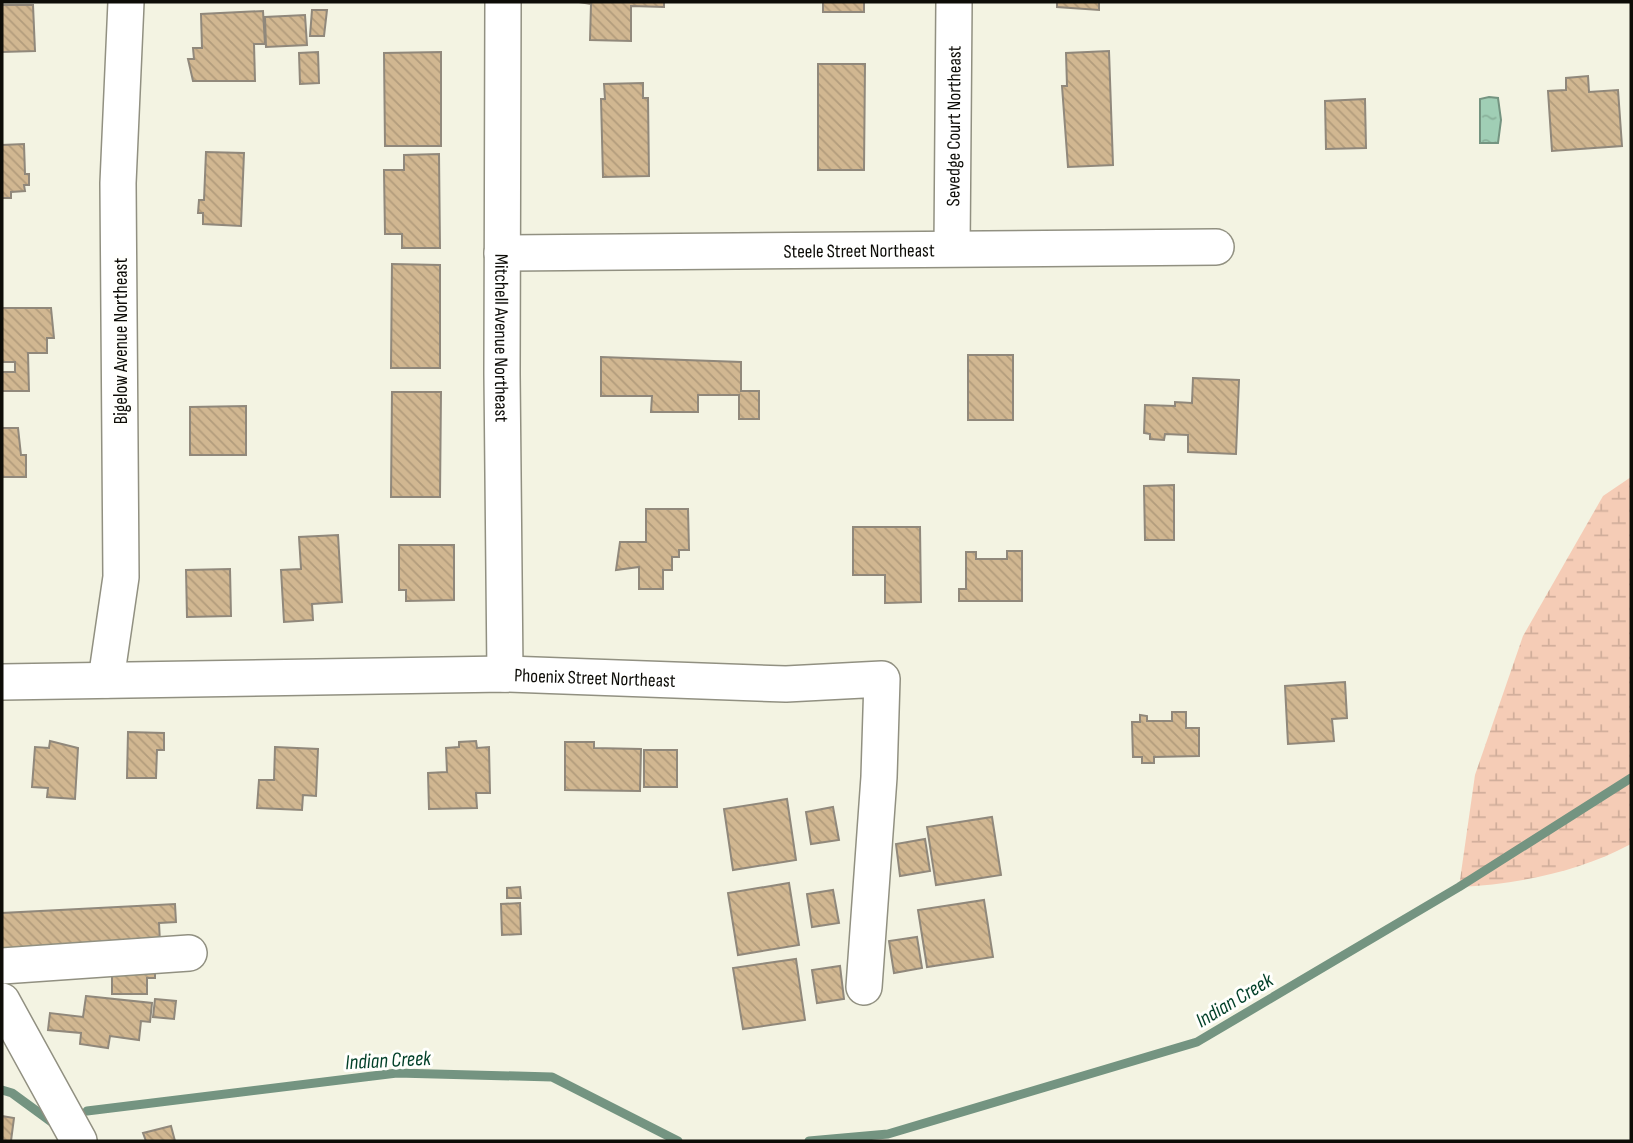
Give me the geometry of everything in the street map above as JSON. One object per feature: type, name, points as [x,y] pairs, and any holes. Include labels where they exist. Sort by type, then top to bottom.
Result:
[{"type":"street","name":"Bigelow Avenue Northeast","points":[[106,680],[121,577],[118,183],[126,2]]},
{"type":"street","name":"Mitchell Avenue Northeast","points":[[503,2],[505,674]]},
{"type":"street","name":"Sevedge Court Northeast","points":[[952,248],[954,2]]},
{"type":"street","name":"Steele Street Northeast","points":[[502,253],[1216,247]]},
{"type":"street","name":"Phoenix Street Northeast","points":[[2,682],[505,674],[786,684],[882,680],[879,777],[864,987]]},
{"type":"street","points":[[2,966],[189,953]]},
{"type":"street","points":[[2,1001],[79,1141]]},
{"type":"green space","points":[[1631,477],[1631,844],[1590,862],[1548,875],[1459,887],[1475,775],[1523,636],[1603,496]]},
{"type":"water","points":[[1498,98],[1501,120],[1498,143],[1480,143],[1480,99]]},
{"type":"building","points":[[579,2],[664,2],[664,7],[631,6],[631,41],[590,40],[591,4]]},
{"type":"building","points":[[823,2],[864,2],[864,12],[823,12]]},
{"type":"building","points":[[1057,2],[1099,2],[1099,10],[1057,7]]},
{"type":"building","points":[[2,5],[33,5],[35,51],[2,52]]},
{"type":"building","points":[[312,10],[327,10],[324,36],[310,36]]},
{"type":"building","points":[[263,11],[265,44],[254,44],[255,81],[193,81],[188,59],[194,59],[193,48],[202,48],[201,14]]},
{"type":"building","points":[[305,15],[307,45],[266,47],[265,17]]},
{"type":"building","points":[[1109,51],[1113,165],[1068,167],[1062,86],[1067,86],[1066,53]]},
{"type":"building","points":[[318,52],[319,83],[300,84],[299,53]]},
{"type":"building","points":[[441,52],[441,146],[385,146],[384,53]]},
{"type":"building","points":[[818,64],[865,64],[864,170],[818,170]]},
{"type":"building","points":[[1588,76],[1589,92],[1618,90],[1622,146],[1552,151],[1548,91],[1566,90],[1566,78]]},
{"type":"building","points":[[643,83],[643,98],[648,98],[649,176],[603,177],[601,99],[605,99],[604,84]]},
{"type":"building","points":[[1365,99],[1366,148],[1326,149],[1325,101]]},
{"type":"building","points":[[24,144],[25,174],[29,174],[29,185],[24,185],[25,191],[11,192],[11,198],[2,198],[2,145]]},
{"type":"building","points":[[206,152],[244,153],[241,226],[203,224],[203,213],[198,213],[199,200],[204,200]]},
{"type":"building","points":[[439,154],[440,248],[402,248],[402,234],[385,234],[384,170],[404,170],[404,155]]},
{"type":"building","points":[[392,264],[440,265],[440,368],[391,368]]},
{"type":"building","points":[[2,308],[51,308],[54,338],[47,338],[47,353],[28,353],[29,391],[2,391],[2,372],[15,372],[15,362],[2,362]]},
{"type":"building","points":[[968,355],[1013,355],[1013,420],[968,420]]},
{"type":"building","points":[[601,357],[741,362],[741,391],[759,391],[759,419],[739,419],[739,395],[698,395],[698,412],[651,412],[652,396],[601,396]]},
{"type":"building","points":[[1193,378],[1239,380],[1236,454],[1188,452],[1188,435],[1165,434],[1164,440],[1150,439],[1150,434],[1144,433],[1145,405],[1175,406],[1175,402],[1192,403]]},
{"type":"building","points":[[392,392],[441,392],[440,497],[391,497]]},
{"type":"building","points":[[246,406],[246,455],[190,455],[190,407]]},
{"type":"building","points":[[2,428],[18,428],[21,455],[26,455],[26,477],[2,477]]},
{"type":"building","points":[[1174,485],[1174,540],[1145,540],[1144,486]]},
{"type":"building","points":[[646,509],[688,509],[689,550],[679,550],[679,557],[672,557],[672,570],[663,570],[663,589],[639,589],[639,567],[616,570],[620,542],[646,542]]},
{"type":"building","points":[[853,527],[920,527],[921,602],[885,603],[885,575],[853,575]]},
{"type":"building","points":[[338,535],[342,602],[312,604],[313,620],[284,622],[281,570],[301,569],[299,537]]},
{"type":"building","points":[[399,545],[454,545],[454,600],[406,601],[406,590],[399,590]]},
{"type":"building","points":[[1007,551],[1022,551],[1022,601],[959,601],[959,589],[966,589],[966,552],[976,552],[976,559],[1007,559]]},
{"type":"building","points":[[230,569],[231,616],[187,617],[186,570]]},
{"type":"building","points":[[1345,682],[1347,718],[1332,719],[1334,741],[1288,744],[1285,686]]},
{"type":"building","points":[[1172,712],[1186,712],[1186,728],[1199,728],[1199,756],[1154,757],[1154,763],[1142,763],[1142,757],[1133,757],[1132,722],[1140,722],[1140,715],[1147,716],[1147,721],[1172,721]]},
{"type":"building","points":[[128,732],[164,733],[164,750],[157,750],[156,778],[127,778]]},
{"type":"building","points":[[50,741],[78,748],[75,799],[47,797],[48,788],[32,787],[35,747],[49,748]]},
{"type":"building","points":[[476,741],[477,748],[489,747],[490,793],[476,793],[477,808],[429,809],[428,773],[447,772],[446,748],[459,747],[459,742]]},
{"type":"building","points":[[565,742],[594,742],[594,748],[641,749],[640,791],[565,790]]},
{"type":"building","points":[[275,747],[318,749],[316,796],[303,795],[302,810],[257,808],[259,780],[274,780]]},
{"type":"building","points":[[644,750],[677,750],[677,787],[644,787]]},
{"type":"building","points":[[787,799],[796,860],[733,870],[724,809]]},
{"type":"building","points":[[833,807],[839,840],[811,844],[806,812]]},
{"type":"building","points":[[992,817],[1001,875],[936,885],[927,827]]},
{"type":"building","points":[[925,839],[930,871],[900,876],[896,844]]},
{"type":"building","points":[[789,883],[799,945],[738,955],[728,893]]},
{"type":"building","points":[[520,887],[521,898],[507,898],[507,888]]},
{"type":"building","points":[[833,890],[839,923],[812,927],[807,894]]},
{"type":"building","points":[[984,900],[993,957],[927,967],[918,910]]},
{"type":"building","points":[[520,903],[521,934],[502,935],[501,904]]},
{"type":"building","points":[[175,904],[176,922],[159,923],[160,942],[2,950],[2,913]]},
{"type":"building","points":[[917,937],[922,968],[894,973],[889,941]]},
{"type":"building","points":[[796,959],[805,1020],[743,1029],[733,968]]},
{"type":"building","points":[[840,966],[844,999],[817,1003],[812,970]]},
{"type":"building","points":[[112,968],[155,968],[155,978],[147,978],[147,994],[112,994]]},
{"type":"building","points":[[86,996],[152,1003],[150,1022],[141,1021],[139,1040],[110,1036],[108,1048],[80,1044],[81,1033],[48,1030],[50,1013],[83,1017]]},
{"type":"building","points":[[155,999],[176,1001],[174,1019],[153,1017]]},
{"type":"building","points":[[2,1116],[14,1118],[11,1141],[2,1141]]},
{"type":"building","points":[[171,1126],[175,1141],[146,1141],[143,1133]]},
{"type":"waterway","name":"Indian Creek","points":[[809,1141],[888,1134],[1197,1042],[1459,887],[1631,778]]},
{"type":"waterway","name":"Indian Creek","points":[[87,1111],[397,1073],[552,1077],[678,1141]]},
{"type":"waterway","name":"Indian Creek","points":[[2,1090],[12,1093],[53,1123]]}]
